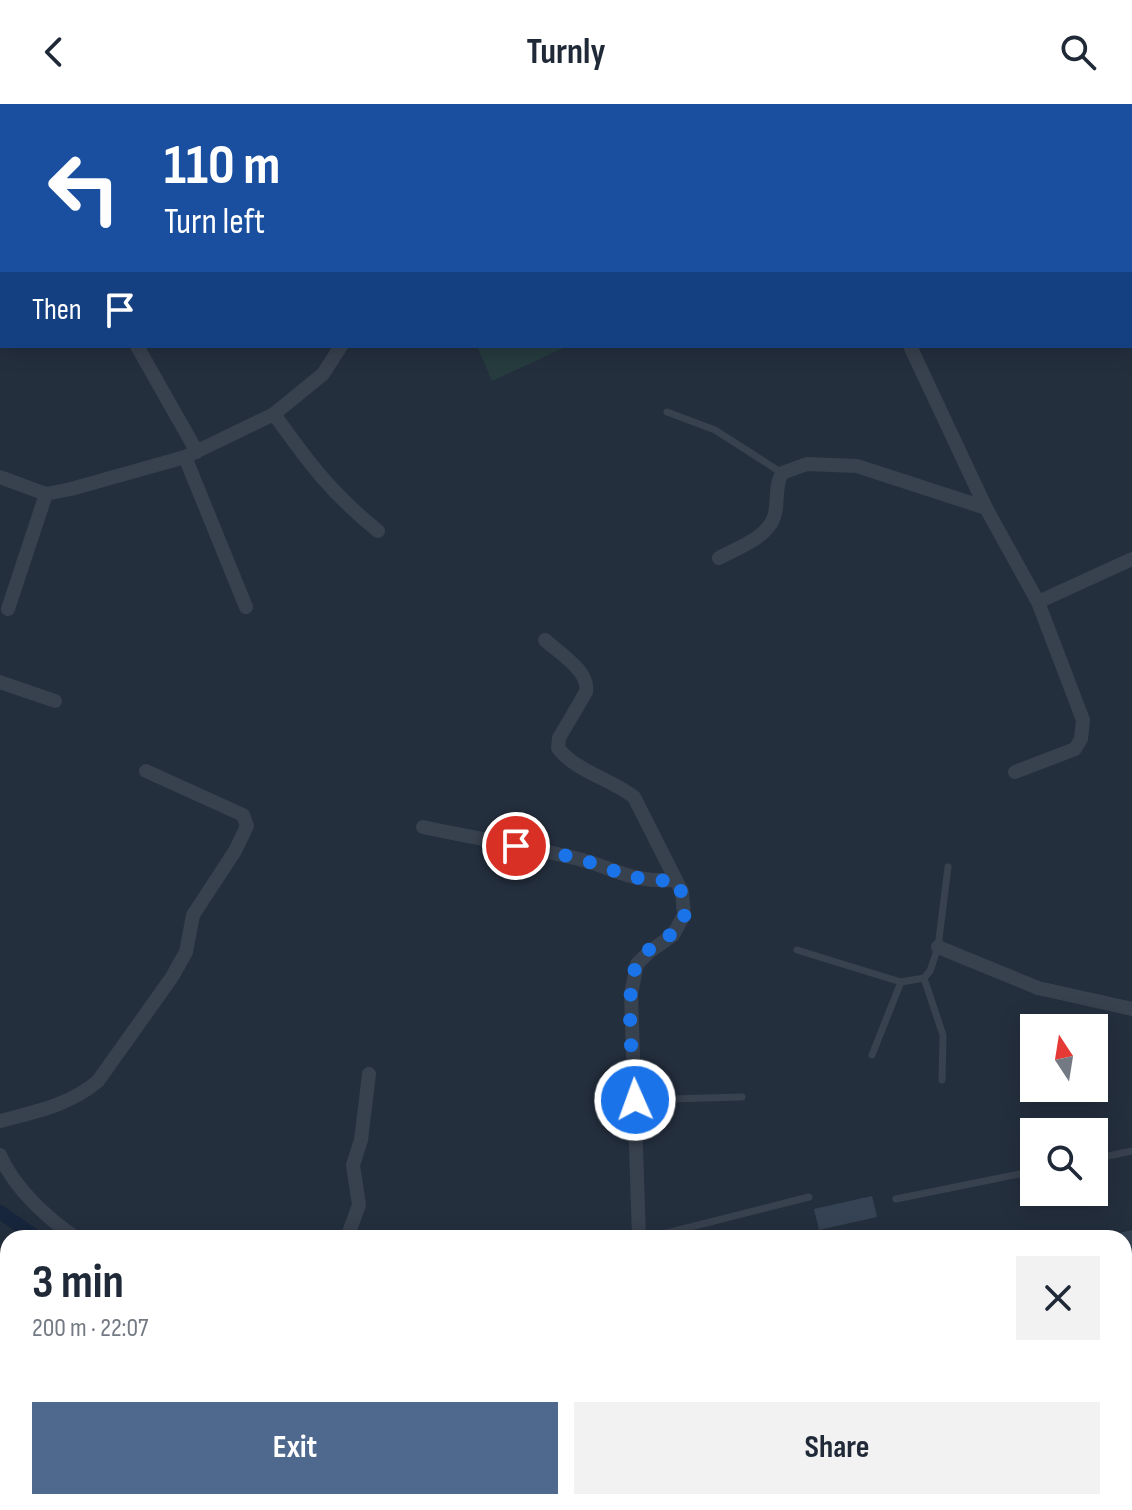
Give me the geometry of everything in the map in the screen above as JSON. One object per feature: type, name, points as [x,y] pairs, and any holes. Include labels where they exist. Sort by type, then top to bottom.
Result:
[{"type":"street","points":[[138,348],[191,455],[246,607]]},
{"type":"street","points":[[0,477],[46,494],[191,455],[274,414],[323,374],[340,348]]},
{"type":"street","points":[[911,348],[986,508],[1038,602],[1083,720],[1081,739],[1075,749],[1015,772]]},
{"type":"street","points":[[274,414],[310,465],[334,492],[378,531]]},
{"type":"street","points":[[719,558],[761,535],[774,517],[776,484],[782,473],[807,464],[857,466],[986,508]]},
{"type":"street","points":[[8,609],[46,494]]},
{"type":"street","points":[[1038,602],[1132,559]]},
{"type":"street","points":[[545,640],[584,676],[588,684],[559,738],[558,748],[564,757],[634,797],[682,892],[684,915],[673,935],[637,964],[631,994],[639,1230]]},
{"type":"street","points":[[0,682],[55,701]]},
{"type":"street","points":[[0,1121],[65,1102],[85,1093],[98,1081],[172,977],[186,952],[193,915],[235,851],[247,826],[243,815],[146,771]]},
{"type":"street","points":[[423,827],[579,859],[628,877],[652,882],[676,880]]},
{"type":"street","points":[[938,947],[1038,988],[1132,1009]]},
{"type":"street","points":[[350,1230],[359,1205],[353,1165],[361,1140],[369,1074]]},
{"type":"street","points":[[0,1155],[6,1168],[52,1221],[65,1230]]},
{"type":"lane","points":[[667,412],[715,430],[782,473]]},
{"type":"lane","points":[[797,950],[901,982],[924,978],[930,971],[938,947],[948,867]]},
{"type":"lane","points":[[924,978],[943,1035],[942,1080]]},
{"type":"lane","points":[[872,1055],[901,982]]},
{"type":"lane","points":[[635,1100],[742,1097]]},
{"type":"lane","points":[[1108,1156],[1132,1151]]},
{"type":"lane","points":[[896,1199],[1020,1174]]},
{"type":"lane","points":[[679,1230],[809,1197]]},
{"type":"green space","points":[[478,348],[564,348],[492,381]]},
{"type":"building","points":[[872,1196],[877,1217],[819,1230],[814,1209]]},
{"type":"waterway","points":[[0,1212],[26,1230]]},
{"type":"route","points":[[516,846],[579,859],[628,877],[652,882],[676,880],[682,892],[684,915],[673,935],[637,964],[631,994],[635,1100]]}]
